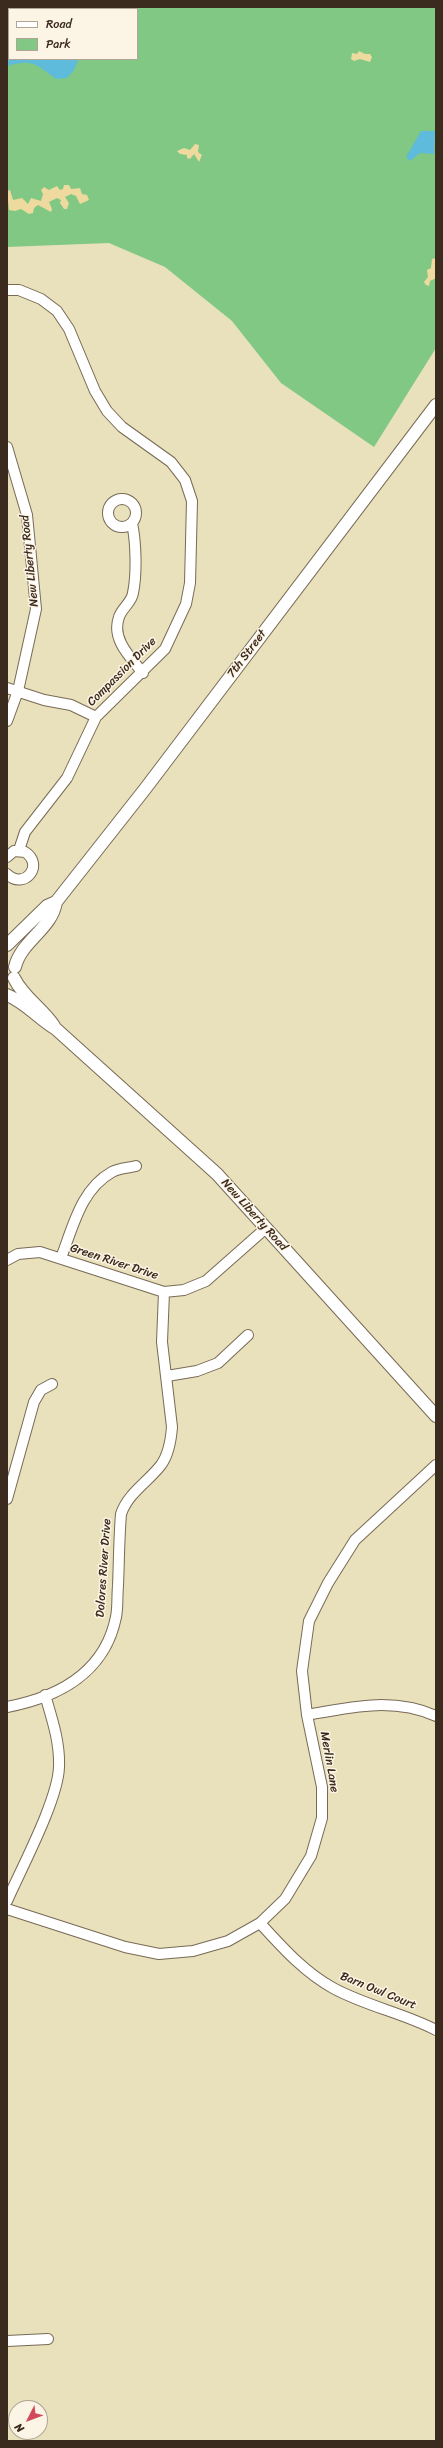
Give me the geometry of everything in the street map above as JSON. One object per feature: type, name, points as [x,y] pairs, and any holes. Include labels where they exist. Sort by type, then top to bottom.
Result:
[{"type":"street","name":"Compassion Drive","points":[[7,290],[18,290],[41,298],[57,311],[69,329],[95,391],[107,411],[122,426],[171,462],[184,480],[192,501],[190,583],[186,604],[165,649],[143,673],[96,717],[67,778],[25,832],[19,850]]},
{"type":"street","name":"7th Street","points":[[7,945],[47,906],[56,902],[145,789],[436,405]]},
{"type":"street","name":"New Liberty Road","points":[[7,447],[27,515],[36,609],[18,691],[7,721]]},
{"type":"street","points":[[132,523],[136,538],[133,594],[119,617],[117,633],[124,650],[143,673]]},
{"type":"street","points":[[7,688],[44,700],[71,705],[96,717]]},
{"type":"street","points":[[7,857],[19,850],[25,852],[33,859],[32,872],[25,879],[20,880],[7,874]]},
{"type":"street","name":"7th Street","points":[[7,989],[15,972],[22,949],[54,913],[56,902]]},
{"type":"street","name":"New Liberty Road","points":[[7,956],[23,992],[45,1013],[56,1029]]},
{"type":"street","name":"New Liberty Road","points":[[7,996],[16,999],[40,1020],[56,1029],[217,1174],[436,1416]]},
{"type":"street","points":[[61,1258],[80,1208],[93,1185],[113,1171],[136,1166]]},
{"type":"street","name":"Green River Drive","points":[[7,1260],[18,1254],[40,1252],[164,1292],[184,1290],[206,1280],[266,1228]]},
{"type":"street","name":"Dolores River Drive","points":[[7,1707],[26,1703],[73,1683],[89,1670],[105,1650],[116,1616],[121,1514],[128,1500],[161,1465],[171,1438],[172,1427],[162,1342],[164,1292]]},
{"type":"street","points":[[167,1376],[197,1371],[218,1363],[248,1335]]},
{"type":"street","points":[[7,1499],[34,1402],[41,1390],[52,1384]]},
{"type":"street","name":"Merlin Lane","points":[[7,1909],[125,1947],[159,1954],[193,1951],[217,1945],[260,1923],[285,1900],[296,1884],[311,1856],[319,1835],[323,1807],[322,1787],[307,1715],[302,1671],[309,1621],[328,1582],[355,1540],[436,1464]]},
{"type":"street","points":[[7,1902],[54,1792],[59,1768],[57,1736],[45,1695]]},
{"type":"street","points":[[307,1715],[369,1705],[390,1704],[406,1706],[436,1716]]},
{"type":"street","name":"Barn Owl Court","points":[[260,1923],[293,1957],[325,1983],[349,1995],[402,2014],[436,2030]]},
{"type":"street","points":[[7,2341],[48,2339]]},
{"type":"green space","points":[[436,7],[436,348],[374,447],[281,383],[232,321],[165,267],[109,243],[7,247],[7,30],[8,29],[8,60],[138,60],[138,8],[32,8]]},
{"type":"sand","points":[[359,51],[365,54],[370,54],[372,57],[370,62],[360,59],[354,61],[351,59],[352,53],[357,54]]},
{"type":"sand","points":[[195,144],[199,145],[198,152],[202,155],[199,162],[194,154],[190,159],[187,158],[187,155],[180,154],[177,151],[184,148],[190,150]]},
{"type":"sand","points":[[64,185],[69,185],[71,189],[80,188],[82,194],[87,195],[89,200],[80,204],[76,196],[71,194],[65,197],[69,203],[67,209],[64,209],[60,203],[61,200],[57,198],[49,202],[52,209],[51,212],[38,205],[34,208],[33,213],[29,214],[21,209],[15,211],[9,210],[7,191],[10,190],[13,200],[22,198],[28,204],[31,198],[41,201],[43,194],[41,190],[44,187],[49,190],[57,186],[60,190],[63,189]]},
{"type":"sand","points":[[436,258],[436,278],[430,281],[429,286],[424,282],[428,277],[427,270],[431,268],[432,259]]},
{"type":"water","points":[[8,58],[8,60],[78,61],[74,70],[67,78],[56,79],[43,69],[33,64],[22,63],[7,66]]},
{"type":"water","points":[[421,131],[435,131],[434,154],[420,153],[410,161],[406,157]]}]
